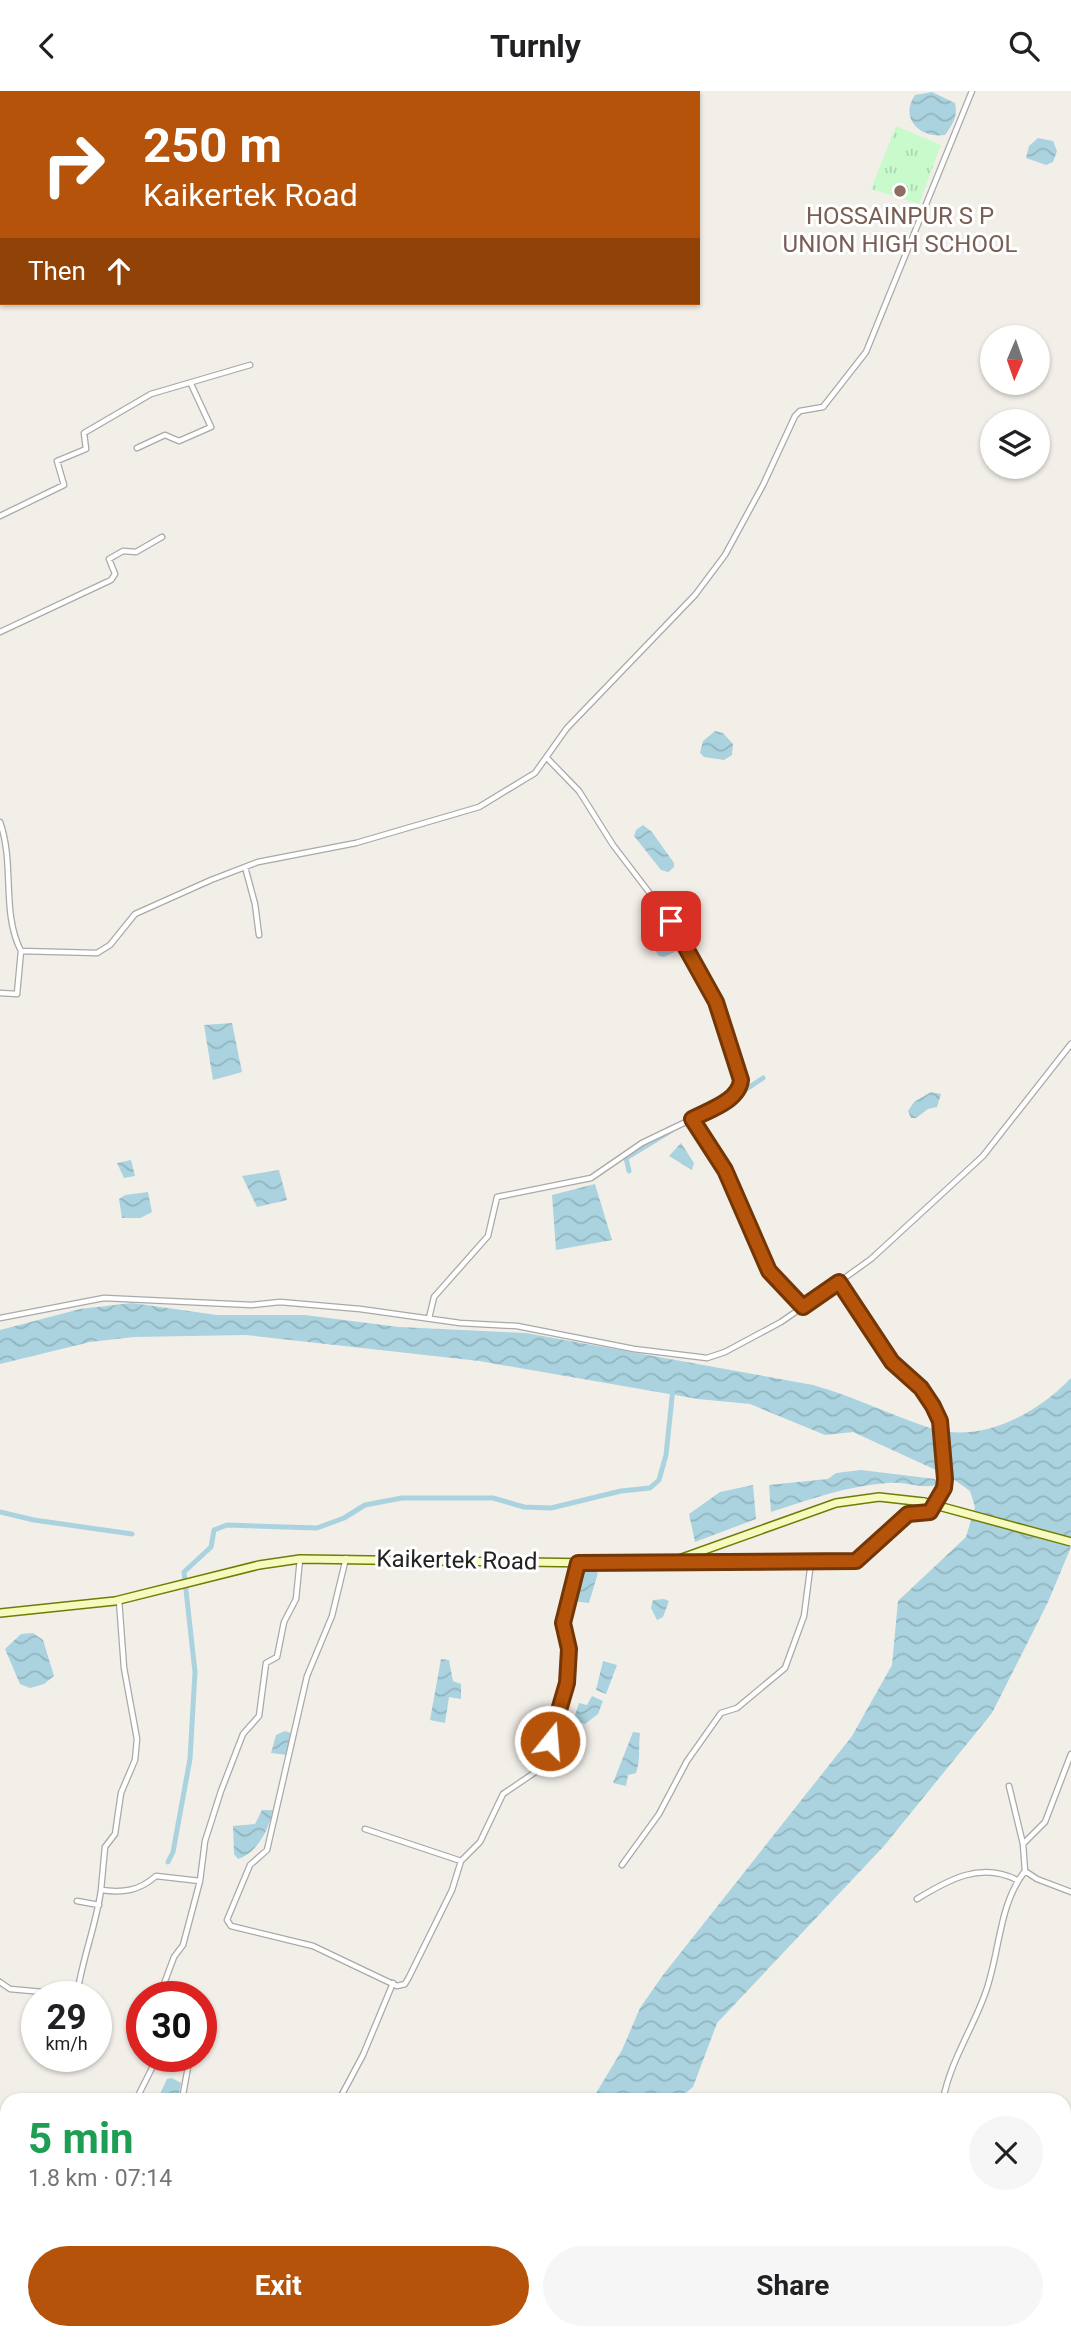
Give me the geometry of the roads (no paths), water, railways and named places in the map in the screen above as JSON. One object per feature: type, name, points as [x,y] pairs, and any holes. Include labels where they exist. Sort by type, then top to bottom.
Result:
[{"type":"main road","name":"Kaikertek Road","points":[[0,1613],[119,1600],[259,1565],[300,1559],[665,1564],[836,1503],[879,1497],[924,1502],[1071,1542]]},
{"type":"street","points":[[21,951],[97,953],[110,945],[135,914],[245,867],[356,843],[479,807],[536,773],[567,728],[695,595],[725,555],[763,485],[795,416],[800,411],[823,407],[866,352],[972,91]]},
{"type":"street","points":[[0,516],[64,485],[57,461],[86,449],[83,435],[136,400],[250,365]]},
{"type":"street","points":[[137,449],[165,435],[179,441],[211,427],[191,384]]},
{"type":"street","points":[[0,632],[111,580],[115,573],[109,559],[123,551],[136,552],[162,537]]},
{"type":"street","points":[[429,1318],[434,1297],[488,1236],[497,1197],[591,1178],[642,1143],[693,1120],[733,1097],[741,1085],[716,1002],[654,896],[613,845],[579,791],[547,758]]},
{"type":"street","points":[[0,822],[9,857],[11,918],[21,951],[17,994],[0,993]]},
{"type":"street","points":[[245,867],[255,904],[259,935]]},
{"type":"street","points":[[0,1318],[66,1303],[127,1297],[252,1305],[280,1303],[517,1326],[634,1349],[707,1358],[725,1352],[803,1307],[871,1259],[984,1156],[1071,1044]]},
{"type":"street","points":[[693,1120],[725,1170],[769,1271],[803,1307]]},
{"type":"street","points":[[665,1564],[860,1559],[908,1514],[930,1512],[944,1488],[945,1479],[940,1421],[921,1388],[892,1362],[839,1282]]},
{"type":"street","points":[[346,1558],[332,1616],[307,1676],[267,1850],[250,1865],[227,1920],[232,1926],[313,1946],[393,1983],[403,1985],[410,1977],[452,1890],[461,1861],[480,1842],[503,1794],[534,1773],[546,1755],[567,1683],[569,1649],[563,1623],[578,1563]]},
{"type":"street","points":[[165,1981],[174,1957],[183,1945],[200,1881],[205,1841],[221,1791],[243,1734],[259,1716],[266,1663],[277,1657],[285,1622],[296,1599],[300,1559]]},
{"type":"street","points":[[622,1865],[659,1814],[687,1761],[721,1713],[737,1708],[785,1668],[804,1616],[811,1562]]},
{"type":"street","points":[[0,1982],[10,1989],[78,1995],[80,1973],[99,1905],[105,1847],[115,1834],[121,1793],[135,1760],[137,1739],[124,1668],[119,1600]]},
{"type":"street","points":[[1023,1844],[1045,1822],[1071,1753]]},
{"type":"street","points":[[944,2093],[947,2078],[985,1994],[1005,1911],[1017,1880],[1025,1871],[1023,1844],[1009,1786]]},
{"type":"street","points":[[365,1829],[461,1861]]},
{"type":"street","points":[[1025,1871],[1037,1879],[1071,1892]]},
{"type":"street","points":[[917,1899],[949,1880],[969,1873],[1004,1875],[1017,1880]]},
{"type":"street","points":[[101,1889],[127,1892],[146,1885],[156,1876],[200,1881]]},
{"type":"street","points":[[77,1901],[99,1905]]},
{"type":"street","points":[[343,2093],[363,2055],[393,1983]]},
{"type":"street","points":[[140,2093],[150,2072]]},
{"type":"street","points":[[183,2093],[187,2072]]},
{"type":"water","points":[[932,92],[955,103],[954,120],[945,135],[928,134],[920,130],[911,119],[909,112],[915,95]]},
{"type":"water","points":[[1038,138],[1053,141],[1057,151],[1053,162],[1046,165],[1026,158],[1029,146]]},
{"type":"water","points":[[715,731],[723,733],[733,744],[732,755],[724,760],[704,757],[700,753],[703,741]]},
{"type":"water","points":[[643,825],[652,832],[674,863],[674,867],[668,872],[661,870],[634,836],[636,830]]},
{"type":"water","points":[[661,921],[667,922],[682,945],[679,950],[664,957],[659,956],[645,935],[648,928]]},
{"type":"water","points":[[232,1023],[242,1072],[213,1080],[204,1025]]},
{"type":"water","points":[[931,1092],[941,1094],[937,1107],[911,1118],[908,1111],[914,1102]]},
{"type":"water","points":[[681,1143],[694,1163],[692,1170],[669,1156]]},
{"type":"water","points":[[131,1160],[135,1176],[124,1178],[117,1163]]},
{"type":"water","points":[[279,1170],[287,1200],[257,1207],[242,1176]]},
{"type":"water","points":[[595,1184],[612,1240],[556,1250],[552,1195]]},
{"type":"water","points":[[148,1192],[152,1212],[140,1218],[122,1218],[119,1199],[125,1195]]},
{"type":"water","points":[[132,1303],[217,1315],[305,1315],[399,1327],[526,1333],[813,1385],[930,1428],[949,1432],[969,1432],[1007,1423],[1042,1403],[1071,1378],[1071,1547],[1048,1602],[992,1713],[884,1846],[717,2023],[693,2087],[686,2093],[596,2093],[622,2050],[640,2008],[663,1975],[852,1736],[892,1665],[898,1601],[966,1537],[975,1507],[970,1491],[949,1476],[853,1432],[825,1435],[750,1404],[698,1399],[479,1361],[246,1335],[134,1337],[90,1342],[0,1364],[0,1330],[80,1309]]},
{"type":"water","points":[[861,1470],[935,1479],[937,1485],[894,1483],[858,1487],[771,1512],[769,1485],[828,1479],[836,1473]]},
{"type":"water","points":[[753,1485],[756,1519],[695,1542],[689,1514],[720,1492]]},
{"type":"water","points":[[584,1566],[593,1568],[598,1573],[589,1603],[574,1601]]},
{"type":"water","points":[[653,1600],[669,1601],[663,1617],[657,1620],[651,1608]]},
{"type":"water","points":[[33,1633],[43,1640],[54,1676],[44,1684],[30,1688],[20,1684],[5,1649],[21,1634]]},
{"type":"water","points":[[441,1659],[449,1660],[453,1681],[461,1684],[461,1699],[449,1697],[445,1723],[430,1720]]},
{"type":"water","points":[[603,1661],[617,1665],[606,1694],[596,1690]]},
{"type":"water","points":[[592,1696],[603,1701],[598,1714],[585,1724],[573,1721],[579,1703],[587,1705]]},
{"type":"water","points":[[285,1731],[294,1734],[287,1755],[271,1753],[276,1735]]},
{"type":"water","points":[[633,1732],[640,1733],[636,1773],[628,1775],[626,1786],[613,1783]]},
{"type":"water","points":[[262,1810],[273,1810],[269,1824],[257,1846],[238,1859],[234,1854],[233,1826],[255,1824]]},
{"type":"water","points":[[172,2078],[181,2083],[179,2093],[160,2093],[167,2079]]},
{"type":"waterway","points":[[730,1100],[763,1078]]},
{"type":"waterway","points":[[629,1171],[626,1158],[672,1130]]},
{"type":"waterway","points":[[168,1862],[173,1852],[190,1759],[195,1672],[184,1572],[211,1547],[214,1530],[227,1525],[317,1528],[344,1518],[365,1505],[402,1498],[493,1498],[524,1507],[551,1508],[621,1491],[650,1488],[659,1480],[666,1455],[673,1388]]},
{"type":"waterway","points":[[0,1512],[34,1520],[132,1534]]},
{"type":"place","name":"HOSSAINPUR S P UNION HIGH SCHOOL","points":[[900,191]]}]
